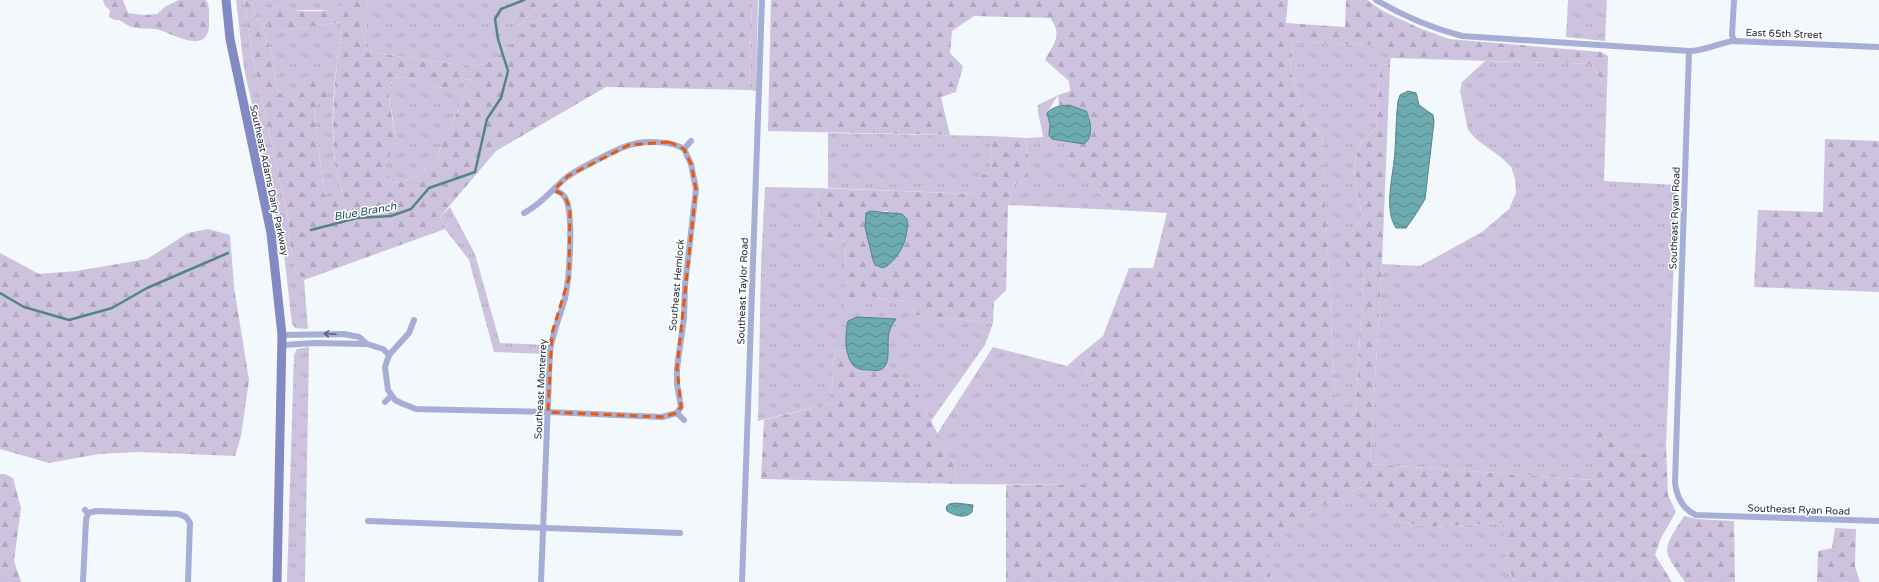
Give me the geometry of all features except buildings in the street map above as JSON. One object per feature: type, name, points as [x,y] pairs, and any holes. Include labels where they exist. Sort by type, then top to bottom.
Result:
[{"type":"main road","name":"Southeast Adams Dairy Parkway","points":[[226,0],[230,39],[271,233],[283,345],[277,582]]},
{"type":"street","name":"Southeast Taylor Road","points":[[742,582],[762,0]]},
{"type":"street","points":[[1376,0],[1398,13],[1437,30],[1462,36],[1689,52]]},
{"type":"street","points":[[1734,0],[1732,35],[1734,41]]},
{"type":"street","name":"East 65th Street","points":[[1689,52],[1704,51],[1723,43],[1734,41],[1879,47]]},
{"type":"street","name":"Southeast Ryan Road","points":[[1689,52],[1681,354],[1675,483],[1676,493],[1685,508],[1696,515],[1879,521]]},
{"type":"street","points":[[524,213],[535,207],[568,176],[629,145],[669,142],[678,144],[684,149],[691,141]]},
{"type":"street","name":"Southeast Hemlock","points":[[677,413],[681,407],[677,384],[677,368],[684,318],[685,277],[696,189],[691,164],[684,149]]},
{"type":"street","name":"Southeast Monterrey","points":[[541,582],[552,333],[565,300],[569,278],[570,208],[564,195],[554,190]]},
{"type":"street","points":[[414,320],[409,332],[389,355],[385,367],[386,382],[391,396],[395,400],[416,409],[548,412],[662,417],[677,413],[684,420]]},
{"type":"street","points":[[282,335],[344,334],[359,337],[367,344]]},
{"type":"street","points":[[283,345],[320,343],[367,344],[383,349],[389,355]]},
{"type":"street","points":[[385,402],[391,396]]},
{"type":"street","points":[[83,582],[86,512],[96,511],[172,513],[189,515],[188,582]]},
{"type":"street","points":[[368,521],[680,533]]},
{"type":"highlighted area","points":[[669,142],[684,149],[691,164],[696,189],[677,368],[681,407],[677,413],[662,417],[548,412],[552,333],[569,278],[570,208],[564,195],[554,190],[568,176],[629,145]]},
{"type":"green space","points":[[103,0],[123,0],[128,13],[144,15],[157,14],[166,6],[179,0],[206,0],[209,10],[208,32],[204,38],[199,41],[191,41],[157,29],[132,27],[119,20],[109,17],[110,10],[105,6]]},
{"type":"green space","points":[[236,0],[244,0],[253,59],[289,222],[288,231],[295,270],[304,280],[308,329],[295,328],[292,324],[283,245],[244,68]]},
{"type":"green space","points":[[244,0],[253,0],[256,16],[271,49],[278,93],[293,98],[300,95],[308,76],[328,81],[326,100],[314,107],[324,195],[333,199],[344,198],[337,176],[333,127],[336,74],[342,22],[282,31],[271,31],[266,18],[267,11],[271,5],[288,9],[318,11],[337,8],[344,4],[344,0],[368,0],[364,42],[368,52],[476,67],[495,59],[558,0],[752,0],[749,90],[606,87],[496,151],[440,217],[445,229],[304,280],[295,270],[288,231],[289,222],[253,59]],"holes":[[[394,77],[420,79],[436,87],[445,88],[466,79],[472,80],[440,149],[437,159],[425,169],[422,175],[403,181],[391,182],[385,167],[394,141],[390,100],[391,84]]]},
{"type":"green space","points":[[253,0],[344,0],[344,4],[334,10],[289,10],[271,5],[272,31],[282,31],[342,22],[334,92],[333,145],[337,176],[344,198],[333,199],[324,195],[314,106],[308,76],[300,95],[293,98],[278,93],[271,49],[256,16]]},
{"type":"green space","points":[[368,0],[519,0],[512,28],[521,24],[542,0],[558,0],[495,59],[476,67],[368,52],[364,42]]},
{"type":"green space","points":[[519,0],[542,0],[521,24],[512,28]]},
{"type":"green space","points":[[752,0],[758,0],[756,91],[749,90]]},
{"type":"green space","points":[[771,0],[1288,0],[1286,23],[1345,27],[1346,0],[1367,0],[1383,11],[1417,27],[1449,39],[1601,52],[1608,56],[1607,89],[1592,64],[1391,58],[1382,46],[1292,41],[1290,70],[1308,123],[1322,135],[1335,397],[1355,416],[1364,270],[1346,266],[1345,241],[1362,217],[1354,169],[1359,145],[1376,128],[1380,65],[1390,64],[1382,264],[1370,464],[1593,480],[1595,427],[1622,451],[1652,454],[1666,446],[1668,495],[1676,512],[1661,538],[1655,555],[1672,582],[1516,582],[1506,566],[1503,523],[1429,527],[1401,522],[1361,487],[1289,522],[1266,545],[1271,579],[1269,582],[1006,582],[1006,485],[1092,485],[1092,381],[1077,357],[1103,336],[1129,268],[1153,268],[1167,213],[1117,210],[1068,157],[1068,141],[1077,143],[1090,130],[1090,117],[1069,105],[1059,106],[1058,95],[1070,91],[1069,81],[1045,60],[1054,44],[1057,34],[1054,24],[1050,18],[974,16],[952,31],[950,53],[963,66],[956,92],[941,97],[950,135],[768,131]]},
{"type":"green space","points":[[1568,0],[1607,0],[1605,41],[1566,37]]},
{"type":"green space","points":[[1292,41],[1382,46],[1391,58],[1390,64],[1380,65],[1376,128],[1359,145],[1354,169],[1362,217],[1345,241],[1364,270],[1355,416],[1335,397],[1322,135],[1308,123],[1290,70]]},
{"type":"green space","points":[[1485,61],[1592,64],[1607,89],[1604,181],[1677,185],[1666,446],[1652,454],[1622,451],[1595,427],[1594,480],[1370,464],[1382,264],[1420,266],[1482,232],[1509,209],[1516,193],[1515,179],[1511,167],[1503,159],[1476,139],[1468,130],[1460,91],[1462,82]]},
{"type":"green space","points":[[394,77],[420,79],[436,87],[445,88],[466,79],[472,80],[440,149],[437,159],[425,169],[422,175],[404,181],[391,182],[385,167],[394,141],[394,125],[390,92]]},
{"type":"green space","points":[[1058,95],[1047,113],[1050,124],[1049,129],[1059,140],[1068,141],[1068,157],[1117,210],[1008,205],[1014,184],[1028,179],[1026,138],[1043,137],[1038,113],[1038,105]]},
{"type":"green space","points":[[828,133],[990,136],[991,174],[977,194],[828,188]]},
{"type":"green space","points":[[990,136],[1026,138],[1028,179],[1014,184],[1008,205],[1006,290],[994,302],[993,323],[916,315],[906,300],[891,301],[872,296],[849,311],[844,306],[846,241],[820,238],[817,188],[976,194],[978,175],[991,174]],"holes":[[[870,211],[888,211],[900,253],[878,267],[873,260]]]},
{"type":"green space","points":[[1825,139],[1879,141],[1879,292],[1754,287],[1758,210],[1823,212]]},
{"type":"green space","points":[[765,187],[817,188],[820,238],[846,241],[845,270],[871,294],[886,300],[906,300],[916,315],[993,323],[985,345],[931,421],[913,386],[885,366],[887,362],[890,320],[857,317],[846,327],[848,351],[834,350],[831,403],[758,421],[761,264]]},
{"type":"green space","points":[[450,207],[475,254],[500,343],[547,345],[547,354],[494,352],[469,260],[445,229],[440,217]]},
{"type":"green space","points":[[208,229],[230,235],[234,287],[249,380],[241,436],[235,456],[139,452],[99,454],[49,463],[0,449],[0,253],[39,274],[76,271],[147,259],[188,233]]},
{"type":"green space","points":[[309,347],[305,582],[287,582],[294,355],[297,349]]},
{"type":"green space","points":[[993,347],[1067,366],[1077,357],[1092,381],[1092,485],[958,484],[955,468],[937,434]]},
{"type":"green space","points":[[834,350],[848,351],[854,367],[882,369],[885,366],[913,385],[955,468],[958,484],[761,479],[764,420],[831,403]]},
{"type":"green space","points":[[0,474],[5,474],[13,478],[21,508],[14,561],[21,582],[0,582]]},
{"type":"green space","points":[[1361,487],[1401,522],[1429,527],[1504,523],[1506,566],[1516,582],[1269,582],[1271,579],[1265,545],[1289,522]]},
{"type":"green space","points":[[1684,516],[1697,519],[1734,521],[1735,582],[1685,582],[1668,555],[1667,549],[1668,543]]},
{"type":"green space","points":[[1835,528],[1856,529],[1855,566],[1860,582],[1817,582],[1818,551],[1832,548]]},
{"type":"water","points":[[1408,91],[1416,93],[1419,105],[1433,115],[1434,122],[1425,199],[1414,218],[1406,228],[1396,228],[1390,211],[1390,190],[1395,151],[1397,107],[1400,95]]},
{"type":"water","points":[[1069,105],[1086,111],[1088,115],[1091,128],[1089,137],[1084,144],[1052,139],[1049,135],[1050,124],[1047,113],[1054,108]]},
{"type":"water","points":[[870,211],[902,214],[907,219],[905,240],[899,254],[883,268],[875,265],[865,227],[866,213]]},
{"type":"water","points":[[857,317],[896,319],[889,333],[887,363],[881,370],[860,369],[854,366],[848,356],[846,337],[848,321]]},
{"type":"water","points":[[956,503],[973,505],[972,512],[966,516],[960,516],[947,511],[946,507],[949,504]]},
{"type":"waterway","name":"Blue Branch","points":[[311,230],[357,218],[391,216],[411,209],[429,188],[475,172],[487,119],[501,98],[508,71],[498,39],[495,19],[501,9],[524,0]]},
{"type":"waterway","name":"Blue Branch","points":[[0,293],[24,307],[69,320],[112,308],[147,288],[228,253]]}]
